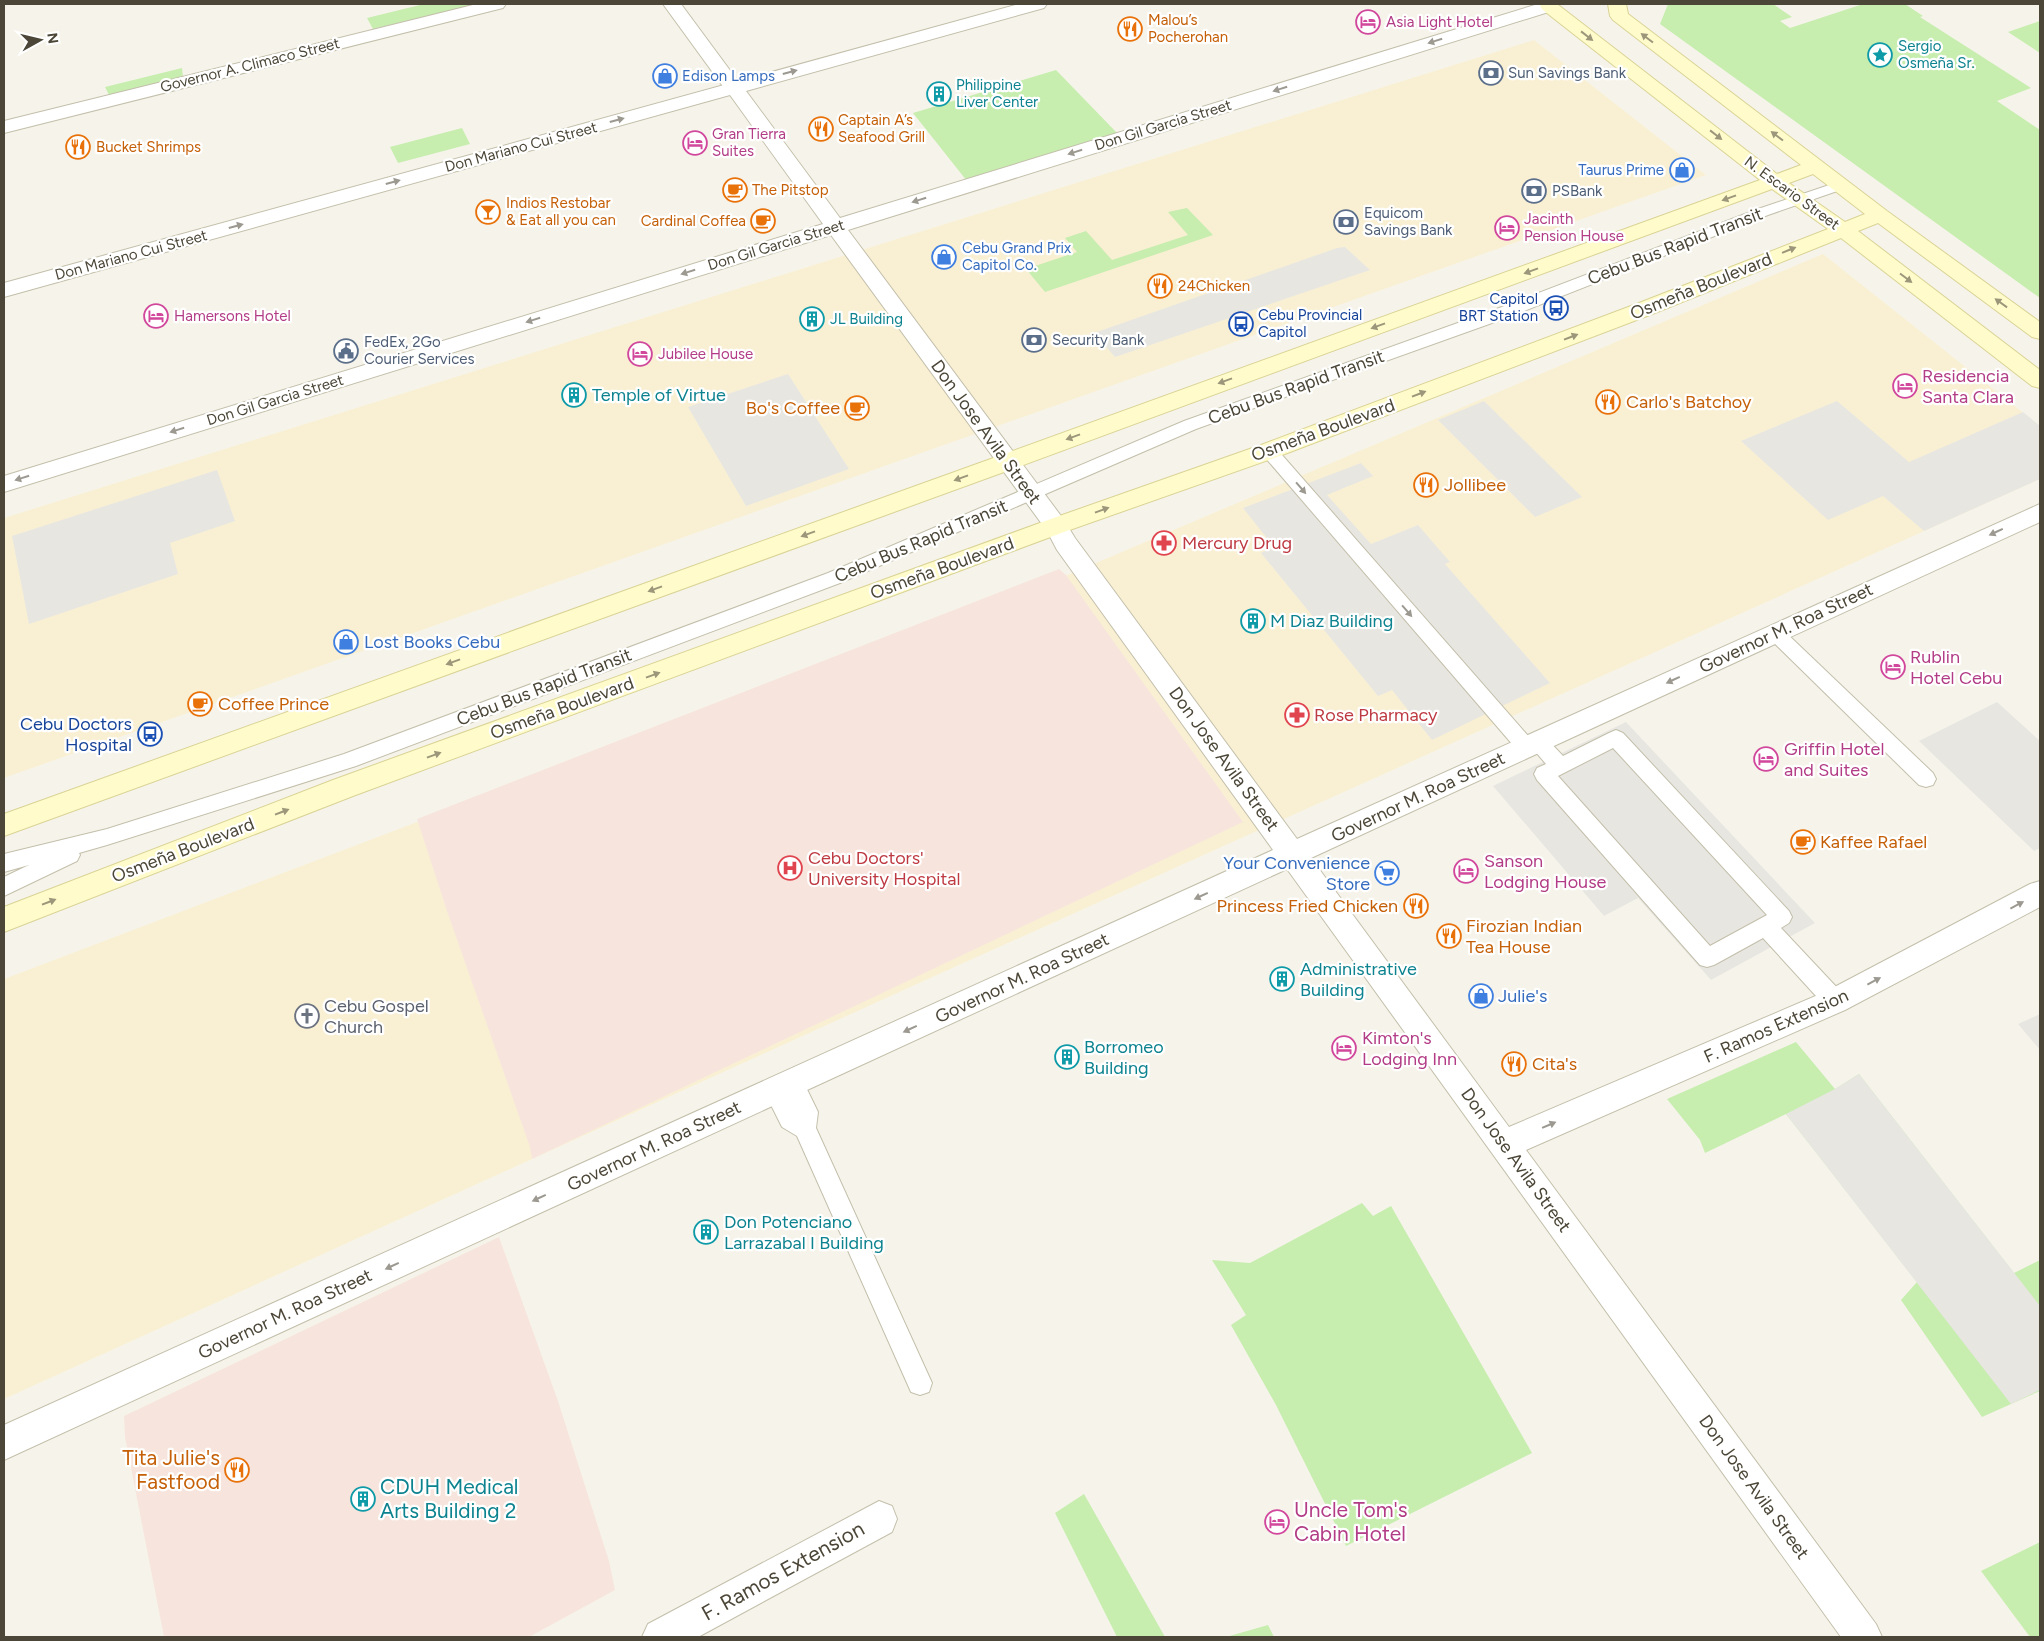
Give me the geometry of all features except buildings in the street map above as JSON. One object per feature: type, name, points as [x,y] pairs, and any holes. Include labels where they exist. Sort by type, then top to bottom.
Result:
[{"type":"main road","name":"N. Escario Street","points":[[1550,4],[1774,181],[1843,230],[2040,381]]},
{"type":"main road","name":"N. Escario Street","points":[[1617,4],[1619,16],[1880,215],[2040,332]]},
{"type":"main road","points":[[4,825],[1007,462],[1816,166]]},
{"type":"main road","name":"Osmeña Boulevard","points":[[4,920],[343,788],[1056,526],[1269,451],[1647,308],[1880,215]]},
{"type":"street","name":"Governor A. Climaco Street","points":[[4,127],[497,4]]},
{"type":"street","name":"Don Jose Avila Street","points":[[672,4],[1030,494],[1056,526],[1066,544],[1864,1637]]},
{"type":"street","name":"Don Mariano Cui Street","points":[[4,290],[1038,4]]},
{"type":"street","name":"Don Gil Garcia Street","points":[[4,484],[1550,4]]},
{"type":"street","name":"Governor M. Roa Street","points":[[4,1443],[2040,512]]},
{"type":"street","name":"F. Ramos Extension","points":[[1504,1144],[1835,1001],[2040,893]]},
{"type":"street","name":"F. Ramos Extension","points":[[661,1637],[879,1519]]},
{"type":"lane","name":"Cebu Bus Rapid Transit","points":[[4,862],[107,837],[349,760],[834,578],[1190,426],[1491,317],[1798,199],[1841,185]]},
{"type":"lane","points":[[1269,451],[1532,744],[1560,766]]},
{"type":"lane","points":[[1775,633],[1926,779]]},
{"type":"lane","points":[[1616,738],[1782,917],[1707,958],[1544,774],[1560,766],[1616,738]]},
{"type":"lane","name":"Cebu Bus Rapid Transit","points":[[4,886],[107,837]]},
{"type":"lane","points":[[1766,926],[1835,1001]]},
{"type":"lane","points":[[784,1086],[790,1120],[805,1128],[920,1383]]},
{"type":"shaded area","points":[[1534,40],[1706,175],[4,778],[4,518]]},
{"type":"shaded area","points":[[1345,247],[1370,270],[1115,357],[1094,333],[1337,248]]},
{"type":"shaded area","points":[[1823,254],[2040,426],[2040,479],[939,974],[4,1399],[4,979],[1070,574]]},
{"type":"shaded area","points":[[788,374],[849,469],[746,506],[688,407]]},
{"type":"shaded area","points":[[1484,401],[1582,497],[1535,517],[1438,420]]},
{"type":"shaded area","points":[[1837,401],[1909,462],[2023,412],[2040,426],[2040,479],[1924,531],[1883,496],[1828,520],[1741,441]]},
{"type":"shaded area","points":[[1361,463],[1373,476],[1327,495],[1371,544],[1418,525],[1450,562],[1445,564],[1550,683],[1432,740],[1392,690],[1378,696],[1261,553],[1274,547],[1243,508]]},
{"type":"shaded area","points":[[217,470],[235,521],[170,543],[178,574],[29,624],[12,536]]},
{"type":"shaded area","name":"Cebu Doctors' University Hospital","points":[[1059,569],[1066,575],[1243,822],[532,1159],[530,1147],[448,914],[417,819]]},
{"type":"shaded area","points":[[1997,702],[2040,741],[2040,848],[2034,851],[1919,741]]},
{"type":"shaded area","points":[[1626,722],[1815,923],[1711,980],[1638,898],[1604,916],[1493,786]]},
{"type":"shaded area","points":[[2040,1014],[2040,1050],[2018,1024]]},
{"type":"shaded area","points":[[1859,1074],[2040,1306],[2040,1390],[2011,1404],[1786,1114],[1835,1089]]},
{"type":"shaded area","name":"CDUH Medical Arts Building 2","points":[[499,1237],[558,1401],[609,1561],[615,1590],[529,1637],[164,1637],[125,1437],[124,1416]]},
{"type":"green space","points":[[424,4],[468,4],[469,6],[373,29],[367,18]]},
{"type":"green space","points":[[1668,4],[1773,4],[1792,17],[1780,21],[1790,28],[1863,4],[1905,4],[1923,16],[1920,17],[2031,88],[1997,101],[2040,130],[2040,298],[1660,24]]},
{"type":"green space","points":[[2040,21],[2040,53],[2008,32]]},
{"type":"green space","points":[[182,68],[183,77],[109,95],[105,87]]},
{"type":"green space","points":[[1056,70],[1119,135],[967,181],[913,113]]},
{"type":"green space","points":[[462,128],[470,144],[398,163],[390,147]]},
{"type":"green space","points":[[1187,208],[1213,235],[1045,292],[1026,269],[1077,252],[1065,238],[1086,231],[1112,260],[1188,235],[1168,212]]},
{"type":"green space","points":[[1796,1042],[1835,1089],[1859,1074],[2014,1273],[2040,1260],[2040,1391],[1982,1417],[1901,1300],[1917,1282],[1786,1114],[1705,1153],[1700,1140],[1667,1099]]},
{"type":"green space","points":[[1362,1203],[1373,1216],[1391,1206],[1532,1453],[1346,1546],[1276,1405],[1231,1325],[1246,1315],[1212,1260],[1250,1263]]},
{"type":"green space","points":[[1084,1494],[1165,1637],[1117,1637],[1055,1513]]},
{"type":"green space","points":[[2040,1542],[2040,1637],[2030,1637],[1981,1571]]},
{"type":"green space","points":[[1268,1625],[1274,1637],[1226,1637]]},
{"type":"place","name":"Asia Light Hotel","points":[[1368,22]]},
{"type":"place","name":"Malou’s Pocherohan","points":[[1130,29]]},
{"type":"place","name":"Sergio Osmeña Sr.","points":[[1880,55]]},
{"type":"place","name":"Sun Savings Bank","points":[[1491,73]]},
{"type":"place","name":"Edison Lamps","points":[[665,76]]},
{"type":"place","name":"Philippine Liver Center","points":[[939,94]]},
{"type":"place","name":"Captain A’s Seafood Grill","points":[[821,129]]},
{"type":"place","name":"Gran Tierra Suites","points":[[695,143]]},
{"type":"place","name":"Bucket Shrimps","points":[[78,147]]},
{"type":"place","name":"Taurus Prime","points":[[1682,170]]},
{"type":"place","name":"The Pitstop","points":[[735,190]]},
{"type":"place","name":"PSBank","points":[[1534,191]]},
{"type":"place","name":"Indios Restobar & Eat all you can","points":[[488,212]]},
{"type":"place","name":"Cardinal Coffea","points":[[763,221]]},
{"type":"place","name":"Equicom Savings Bank","points":[[1346,222]]},
{"type":"place","name":"Jacinth Pension House","points":[[1507,228]]},
{"type":"place","name":"Cebu Grand Prix Capitol Co.","points":[[944,257]]},
{"type":"place","name":"24Chicken","points":[[1160,286]]},
{"type":"place","name":"Capitol BRT Station","points":[[1556,308]]},
{"type":"place","name":"Hamersons Hotel","points":[[156,316]]},
{"type":"place","name":"JL Building","points":[[812,319]]},
{"type":"place","name":"Cebu Provincial Capitol","points":[[1241,324]]},
{"type":"place","name":"Security Bank","points":[[1034,340]]},
{"type":"place","name":"FedEx, 2Go Courier Services","points":[[346,351]]},
{"type":"place","name":"Jubilee House","points":[[640,354]]},
{"type":"place","name":"Residencia Santa Clara","points":[[1905,386]]},
{"type":"place","name":"Temple of Virtue","points":[[574,395]]},
{"type":"place","name":"Carlo's Batchoy","points":[[1608,402]]},
{"type":"place","name":"Bo's Coffee","points":[[857,408]]},
{"type":"place","name":"Jollibee","points":[[1426,485]]},
{"type":"place","name":"Mercury Drug","points":[[1164,543]]},
{"type":"place","name":"M Diaz Building","points":[[1253,621]]},
{"type":"place","name":"Lost Books Cebu","points":[[346,642]]},
{"type":"place","name":"Rublin Hotel Cebu","points":[[1893,667]]},
{"type":"place","name":"Coffee Prince","points":[[200,704]]},
{"type":"place","name":"Rose Pharmacy","points":[[1297,715]]},
{"type":"place","name":"Cebu Doctors Hospital","points":[[150,734]]},
{"type":"place","name":"Griffin Hotel and Suites","points":[[1766,759]]},
{"type":"place","name":"Kaffee Rafael","points":[[1803,842]]},
{"type":"place","name":"Cebu Doctors' University Hospital","points":[[790,868]]},
{"type":"place","name":"Sanson Lodging House","points":[[1466,871]]},
{"type":"place","name":"Your Convenience Store","points":[[1387,873]]},
{"type":"place","name":"Princess Fried Chicken","points":[[1416,906]]},
{"type":"place","name":"Firozian Indian Tea House","points":[[1449,936]]},
{"type":"place","name":"Administrative Building","points":[[1282,979]]},
{"type":"place","name":"Julie's","points":[[1481,996]]},
{"type":"place","name":"Cebu Gospel Church","points":[[307,1016]]},
{"type":"place","name":"Kimton's Lodging Inn","points":[[1344,1048]]},
{"type":"place","name":"Borromeo Building","points":[[1067,1057]]},
{"type":"place","name":"Cita's","points":[[1514,1064]]},
{"type":"place","name":"Don Potenciano Larrazabal I Building","points":[[706,1232]]},
{"type":"place","name":"Tita Julie's Fastfood","points":[[237,1470]]},
{"type":"place","name":"CDUH Medical Arts Building 2","points":[[363,1499]]},
{"type":"place","name":"Uncle Tom's Cabin Hotel","points":[[1277,1522]]}]
